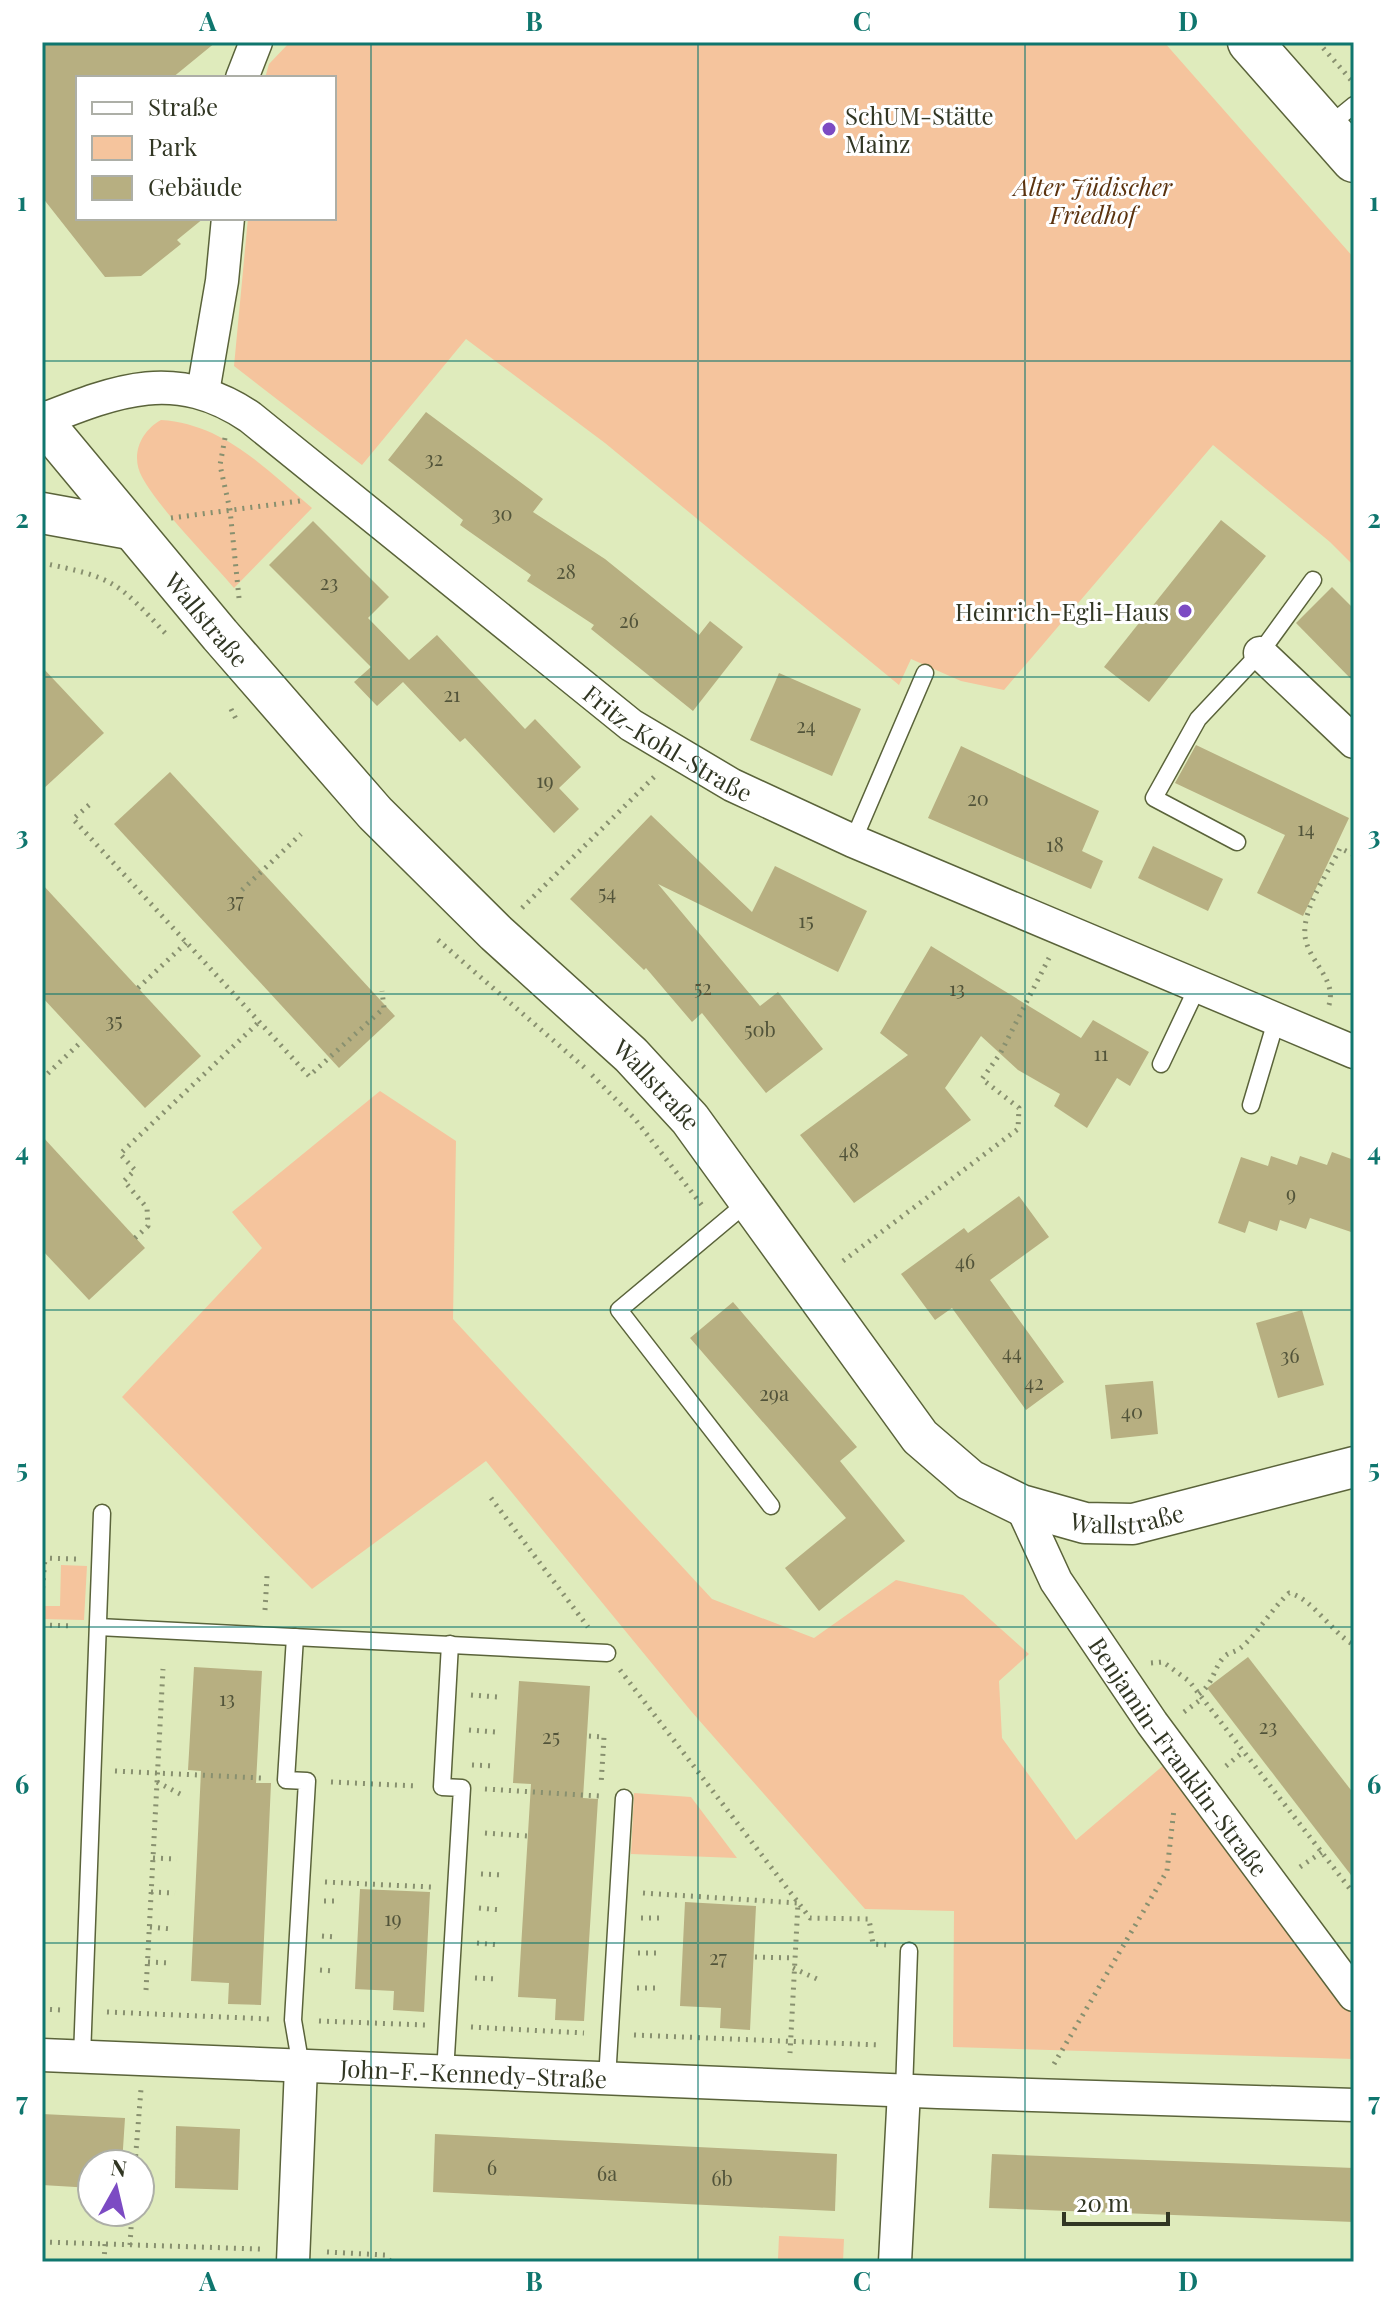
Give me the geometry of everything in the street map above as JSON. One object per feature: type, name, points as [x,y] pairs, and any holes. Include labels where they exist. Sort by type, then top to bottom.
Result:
[{"type":"main road","points":[[1250,42],[1345,131]]},
{"type":"street","points":[[243,76],[256,42]]},
{"type":"street","points":[[203,392],[228,220]]},
{"type":"street","name":"Fritz-Kohl-Straße","points":[[42,421],[89,402],[141,388],[174,386],[203,392],[250,417],[631,725],[732,785],[853,841],[1354,1052]]},
{"type":"street","name":"Wallstraße","points":[[42,421],[130,529],[375,813],[496,933],[631,1055],[690,1119],[751,1199],[920,1437],[970,1480],[1021,1505],[1085,1523],[1133,1524],[1354,1467]]},
{"type":"street","points":[[42,513],[130,529]]},
{"type":"street","points":[[1260,653],[1354,742]]},
{"type":"street","name":"Benjamin-Franklin-Straße","points":[[1021,1505],[1056,1581],[1176,1758],[1354,1995]]},
{"type":"street","name":"John-F.-Kennedy-Straße","points":[[42,2055],[904,2091]]},
{"type":"street","points":[[293,2256],[301,2067]]},
{"type":"street","points":[[895,2262],[904,2091],[1354,2105]]},
{"type":"lane","points":[[1237,842],[1154,798],[1198,719],[1260,653],[1313,580]]},
{"type":"lane","points":[[853,841],[925,673]]},
{"type":"lane","points":[[1161,1064],[1197,988]]},
{"type":"lane","points":[[1251,1105],[1276,1021]]},
{"type":"lane","points":[[751,1199],[619,1310],[771,1506]]},
{"type":"lane","points":[[82,2057],[102,1513]]},
{"type":"lane","points":[[98,1627],[607,1653]]},
{"type":"lane","points":[[295,1637],[286,1780],[307,1781],[293,2020],[301,2067]]},
{"type":"lane","points":[[445,2073],[462,1788],[442,1787],[450,1644]]},
{"type":"lane","points":[[607,2079],[624,1798]]},
{"type":"lane","points":[[904,2091],[909,1951]]},
{"type":"path","points":[[1318,42],[1354,84]]},
{"type":"path","points":[[226,429],[220,465],[230,510],[239,601]]},
{"type":"path","points":[[168,519],[313,500]]},
{"type":"path","points":[[42,563],[96,574],[124,588],[173,641]]},
{"type":"path","points":[[228,701],[237,721]]},
{"type":"path","points":[[496,933],[657,774]]},
{"type":"path","points":[[89,805],[73,819],[309,1076],[384,1008],[382,991]]},
{"type":"path","points":[[242,890],[301,834]]},
{"type":"path","points":[[1326,1013],[1331,992],[1307,944],[1305,925],[1340,848],[1354,855]]},
{"type":"path","points":[[138,988],[186,943]]},
{"type":"path","points":[[843,1261],[1018,1129],[1019,1108],[982,1079],[1000,1054],[1044,968]]},
{"type":"path","points":[[135,1238],[148,1226],[147,1208],[124,1181],[135,1170],[120,1154],[259,1022]]},
{"type":"path","points":[[42,1079],[82,1041]]},
{"type":"path","points":[[491,1498],[810,1918],[869,1919],[873,1944],[900,1946],[909,1951]]},
{"type":"path","points":[[42,1596],[43,1558],[64,1559]]},
{"type":"path","points":[[264,1635],[267,1576]]},
{"type":"path","points":[[1199,1694],[1212,1682],[1216,1668],[1226,1654],[1240,1649],[1270,1609],[1289,1593],[1297,1594],[1325,1623],[1354,1645]]},
{"type":"path","points":[[1147,1663],[1169,1666],[1199,1694],[1354,1894]]},
{"type":"path","points":[[146,1990],[163,1669]]},
{"type":"path","points":[[589,1736],[604,1737],[601,1796]]},
{"type":"path","points":[[1035,2095],[1167,1871],[1176,1758]]},
{"type":"path","points":[[93,1769],[286,1780]]},
{"type":"path","points":[[307,1781],[442,1787]]},
{"type":"path","points":[[157,1782],[184,1796]]},
{"type":"path","points":[[462,1788],[624,1798]]},
{"type":"path","points":[[460,1832],[527,1836]]},
{"type":"path","points":[[153,1858],[177,1859]]},
{"type":"path","points":[[301,1880],[456,1888]]},
{"type":"path","points":[[151,1892],[175,1893]]},
{"type":"path","points":[[619,1892],[798,1903]]},
{"type":"path","points":[[789,2086],[798,1903]]},
{"type":"path","points":[[150,1927],[172,1929]]},
{"type":"path","points":[[755,1957],[794,1958]]},
{"type":"path","points":[[148,1962],[171,1963]]},
{"type":"path","points":[[793,1968],[817,1979]]},
{"type":"path","points":[[84,2011],[906,2046]]},
{"type":"path","points":[[136,2148],[143,2060]]},
{"type":"path","points":[[130,2245],[131,2228]]},
{"type":"path","points":[[42,2242],[293,2256],[385,2255],[391,2262]]},
{"type":"path","points":[[104,2262],[105,2244]]},
{"type":"green space","name":"Alter Jüdischer Friedhof","points":[[290,42],[1164,42],[1354,258],[1354,566],[1330,542],[1213,445],[1004,690],[961,681],[911,659],[899,685],[605,443],[466,339],[362,465],[234,366],[248,220],[336,220],[336,76],[266,76],[269,64]]},
{"type":"green space","points":[[161,420],[184,423],[224,439],[261,464],[312,508],[234,588],[172,518],[142,477],[137,452],[148,430]]},
{"type":"green space","points":[[380,1091],[456,1141],[453,1319],[712,1599],[814,1638],[896,1580],[963,1595],[1029,1654],[999,1681],[1002,1738],[1076,1840],[1165,1764],[1354,2016],[1354,2059],[953,2047],[954,1911],[865,1909],[691,1711],[486,1461],[312,1589],[122,1397],[262,1248],[232,1212]]},
{"type":"green space","points":[[61,1565],[87,1566],[84,1620],[42,1619],[42,1606],[60,1606]]},
{"type":"green space","points":[[634,1793],[691,1797],[737,1858],[631,1854]]},
{"type":"green space","points":[[779,2236],[844,2239],[843,2262],[778,2259]]},
{"type":"building","points":[[42,42],[216,42],[174,76],[76,76],[76,220],[202,220],[177,240],[181,244],[141,276],[105,277],[42,197]]},
{"type":"building","points":[[426,412],[543,499],[533,512],[605,559],[699,635],[710,621],[743,647],[693,711],[591,629],[594,625],[527,581],[531,575],[460,525],[463,520],[388,460]]},
{"type":"building","name":"Heinrich-Egli-Haus","points":[[1221,520],[1266,556],[1149,702],[1104,667]]},
{"type":"building","points":[[313,521],[389,597],[368,618],[409,660],[437,635],[525,729],[535,719],[581,767],[559,788],[579,809],[554,833],[465,738],[460,742],[403,682],[377,706],[354,682],[371,667],[269,565]]},
{"type":"building","points":[[1332,587],[1354,609],[1354,682],[1296,623]]},
{"type":"building","points":[[42,667],[104,733],[42,790]]},
{"type":"building","points":[[779,673],[861,709],[832,776],[750,740]]},
{"type":"building","points":[[1196,745],[1349,818],[1303,916],[1257,893],[1285,835],[1175,783]]},
{"type":"building","points":[[961,746],[1099,811],[1082,851],[1103,861],[1091,889],[928,818]]},
{"type":"building","points":[[170,772],[395,1016],[339,1068],[114,824]]},
{"type":"building","points":[[651,815],[752,912],[775,866],[867,911],[838,972],[658,884],[760,1006],[778,992],[823,1049],[766,1093],[702,1013],[692,1022],[646,968],[644,970],[570,899]]},
{"type":"building","points":[[1153,846],[1223,879],[1208,911],[1138,878]]},
{"type":"building","points":[[42,884],[201,1056],[145,1108],[42,997]]},
{"type":"building","points":[[931,946],[1081,1038],[1093,1020],[1149,1052],[1130,1086],[1117,1078],[1087,1128],[1054,1106],[1060,1094],[1018,1070],[981,1036],[945,1088],[971,1120],[854,1203],[800,1135],[908,1055],[880,1033]]},
{"type":"building","points":[[42,1136],[145,1248],[89,1300],[42,1250]]},
{"type":"building","points":[[1332,1152],[1354,1160],[1354,1233],[1310,1218],[1306,1229],[1280,1220],[1277,1231],[1249,1221],[1245,1233],[1218,1223],[1241,1157],[1268,1166],[1271,1156],[1297,1165],[1300,1156],[1327,1165]]},
{"type":"building","points":[[1019,1196],[1049,1237],[990,1280],[1064,1382],[1026,1410],[952,1308],[935,1320],[901,1274],[964,1228],[968,1233]]},
{"type":"building","points":[[733,1302],[857,1447],[840,1461],[905,1541],[819,1611],[785,1568],[846,1518],[690,1338]]},
{"type":"building","points":[[1302,1310],[1324,1385],[1278,1398],[1256,1323]]},
{"type":"building","points":[[1153,1381],[1158,1434],[1111,1439],[1105,1385]]},
{"type":"building","points":[[1248,1657],[1354,1794],[1354,1879],[1207,1688]]},
{"type":"building","points":[[194,1667],[262,1671],[256,1783],[271,1783],[261,2005],[228,2004],[229,1983],[191,1981],[201,1771],[188,1770]]},
{"type":"building","points":[[519,1681],[590,1686],[583,1798],[598,1799],[584,2021],[555,2020],[556,1999],[518,1997],[531,1784],[513,1783]]},
{"type":"building","points":[[360,1889],[430,1892],[424,2012],[393,2010],[394,1991],[355,1989]]},
{"type":"building","points":[[685,1902],[756,1906],[750,2030],[720,2028],[721,2008],[680,2006]]},
{"type":"building","points":[[42,2114],[125,2118],[123,2148],[76,2148],[76,2187],[42,2185]]},
{"type":"building","points":[[176,2126],[240,2129],[238,2190],[175,2188]]},
{"type":"building","points":[[435,2134],[837,2154],[835,2211],[433,2192]]},
{"type":"building","points":[[992,2154],[1354,2168],[1354,2222],[989,2208]]},
{"type":"place","name":"SchUM-Stätte Mainz","points":[[829,129]]},
{"type":"place","name":"Heinrich-Egli-Haus","points":[[1185,611]]}]
